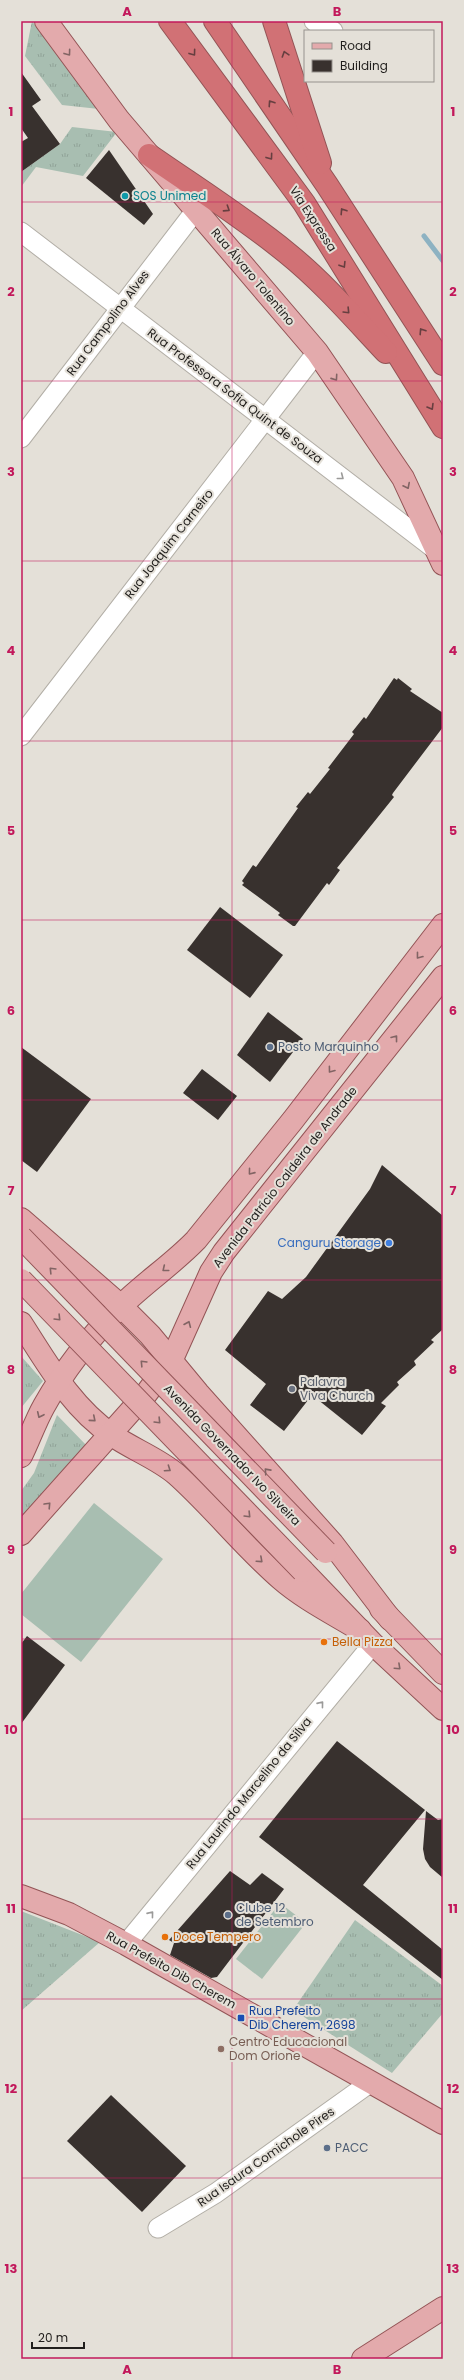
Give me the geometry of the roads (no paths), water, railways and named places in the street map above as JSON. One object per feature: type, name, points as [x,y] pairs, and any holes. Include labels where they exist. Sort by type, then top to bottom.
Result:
[{"type":"highway","name":"Via Expressa","points":[[170,21],[304,203],[443,426]]},
{"type":"highway","points":[[215,21],[327,185],[443,364]]},
{"type":"highway","points":[[274,21],[327,185]]},
{"type":"highway","points":[[149,155],[252,226],[288,253],[317,279],[420,387]]},
{"type":"main road","name":"Rua Álvaro Tolentino","points":[[46,21],[119,120],[317,352],[403,478],[439,557]]},
{"type":"main road","points":[[21,1456],[43,1407],[59,1381],[94,1336],[121,1306],[179,1258],[196,1240],[293,1120],[443,925]]},
{"type":"main road","name":"Avenida Patrício Caldeira de Andrade","points":[[21,1534],[146,1394],[172,1359],[211,1272],[221,1257],[443,977]]},
{"type":"main road","points":[[21,1219],[121,1306],[172,1359],[198,1392],[332,1543],[390,1619]]},
{"type":"main road","name":"Avenida Governador Ivo Silveira","points":[[21,1237],[443,1673]]},
{"type":"main road","points":[[21,1280],[366,1637],[443,1709]]},
{"type":"main road","points":[[21,1323],[42,1358],[86,1413],[111,1434],[174,1473],[195,1492],[251,1552],[282,1580],[366,1637]]},
{"type":"main road","name":"Rua Prefeito Dib Cherem","points":[[21,1896],[69,1914],[126,1944],[443,2123]]},
{"type":"main road","points":[[363,2359],[443,2308]]},
{"type":"street","points":[[314,21],[325,30]]},
{"type":"street","points":[[336,30],[344,21]]},
{"type":"street","name":"Rua Campolino Alves","points":[[21,438],[196,210]]},
{"type":"street","name":"Rua Professora Sofia Quint de Souza","points":[[21,232],[265,419],[439,557]]},
{"type":"street","name":"Rua Joaquim Carneiro","points":[[21,736],[317,352]]},
{"type":"street","name":"Rua Laurindo Marcelino da Silva","points":[[126,1944],[366,1637]]},
{"type":"street","name":"Rua Isaura Comichole Pires","points":[[158,2228],[216,2193],[371,2082]]},
{"type":"waterway","points":[[424,236],[443,261]]},
{"type":"place","name":"SOS Unimed","points":[[125,196]]},
{"type":"place","name":"Posto Marquinho","points":[[270,1047]]},
{"type":"place","name":"Canguru Storage","points":[[389,1243]]},
{"type":"place","name":"Palavra Viva Church","points":[[292,1389]]},
{"type":"place","name":"Bella Pizza","points":[[324,1642]]},
{"type":"place","name":"Clube 12 de Setembro","points":[[228,1915]]},
{"type":"place","name":"Doce Tempero","points":[[165,1937]]},
{"type":"place","name":"Rua Prefeito Dib Cherem, 2698","points":[[241,2018]]},
{"type":"place","name":"Centro Educacional Dom Orione","points":[[221,2049]]},
{"type":"place","name":"PACC","points":[[327,2148]]}]
